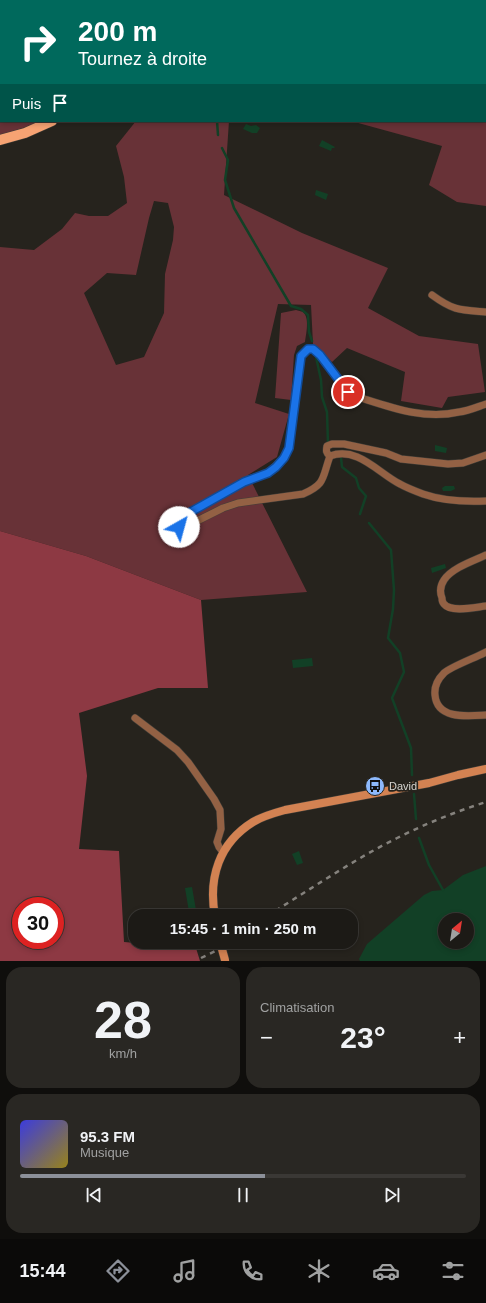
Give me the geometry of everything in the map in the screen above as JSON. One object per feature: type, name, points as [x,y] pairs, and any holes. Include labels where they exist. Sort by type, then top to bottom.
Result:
[{"type":"main road","points":[[0,140],[25,133],[50,122]]},
{"type":"main road","points":[[214,909],[212,890],[216,868],[223,852],[227,845],[237,835],[254,822],[265,816],[285,810],[439,781],[486,769]]},
{"type":"main road","points":[[439,781],[456,781],[486,775]]},
{"type":"main road","points":[[222,949],[225,960]]},
{"type":"street","points":[[432,295],[445,305],[458,310],[486,312]]},
{"type":"street","points":[[330,456],[324,477],[319,485],[303,494],[238,503],[223,508],[183,528],[179,527],[178,521],[180,518],[244,482],[268,473],[284,458],[289,448],[301,356],[308,349],[313,349],[320,355],[348,392],[355,396],[410,412],[433,415],[459,412],[486,404]]},
{"type":"street","points":[[330,456],[326,453],[326,450],[327,446],[332,444],[344,444],[386,453],[401,459],[448,464],[463,463],[486,455]]},
{"type":"street","points":[[330,456],[343,454],[354,456],[368,462],[400,484],[442,500],[486,501]]},
{"type":"street","points":[[486,555],[456,569],[444,580],[441,587],[441,595],[444,604],[448,608],[455,609],[486,606]]},
{"type":"street","points":[[486,652],[445,671],[438,679],[434,687],[434,696],[438,705],[446,712],[461,716],[486,715]]},
{"type":"street","points":[[135,718],[178,750],[214,800],[220,810],[221,829],[217,842],[223,852]]},
{"type":"shaded area","points":[[0,122],[38,122],[33,125],[0,135]]},
{"type":"shaded area","points":[[135,122],[229,122],[224,195],[302,233],[388,268],[368,308],[419,336],[478,344],[485,392],[448,397],[442,408],[401,401],[405,372],[347,348],[332,362],[313,344],[311,305],[278,304],[255,403],[289,414],[277,457],[248,475],[307,592],[201,600],[86,556],[0,531],[0,247],[34,250],[62,229],[75,213],[89,216],[108,216],[127,203],[124,177],[116,146]],"holes":[[[154,201],[168,203],[174,227],[173,240],[165,274],[164,313],[144,357],[116,365],[84,293],[107,273],[136,275]]]},
{"type":"shaded area","points":[[355,122],[486,122],[486,206],[457,202],[429,185],[442,146]]},
{"type":"shaded area","points":[[246,124],[251,126],[256,125],[260,128],[257,133],[252,133],[243,129]]},
{"type":"shaded area","points":[[322,140],[335,147],[332,148],[331,151],[319,146]]},
{"type":"shaded area","points":[[316,190],[328,194],[326,200],[315,195]]},
{"type":"shaded area","points":[[296,310],[303,312],[306,318],[307,326],[305,342],[297,346],[294,355],[291,400],[275,398],[281,313]]},
{"type":"shaded area","points":[[435,445],[447,448],[446,453],[435,451]]},
{"type":"shaded area","points":[[445,486],[454,486],[455,489],[451,491],[443,491],[442,488]]},
{"type":"shaded area","points":[[0,531],[86,556],[201,600],[208,688],[158,688],[79,713],[87,776],[79,849],[119,851],[124,942],[128,942],[128,949],[196,949],[200,961],[0,961]]},
{"type":"shaded area","points":[[445,564],[446,568],[432,573],[431,568]]},
{"type":"shaded area","points":[[312,658],[313,666],[293,668],[292,660]]},
{"type":"shaded area","points":[[299,851],[303,863],[297,865],[292,854]]},
{"type":"shaded area","points":[[486,866],[486,961],[360,961],[359,959],[367,944],[424,895],[432,891],[443,890],[463,875]]},
{"type":"shaded area","points":[[192,887],[196,909],[188,909],[185,888]]},
{"type":"waterway","points":[[217,122],[218,135]]},
{"type":"waterway","points":[[222,148],[228,160],[225,180],[234,208],[291,306],[301,309],[308,315],[309,332],[312,341]]},
{"type":"waterway","points":[[316,357],[321,380],[322,397],[327,412],[328,444]]},
{"type":"waterway","points":[[341,457],[342,467],[356,478],[359,488],[366,496],[360,514]]},
{"type":"waterway","points":[[369,523],[391,550],[394,590],[393,609],[388,638],[400,653],[404,672],[392,698],[411,748],[412,775]]},
{"type":"waterway","points":[[414,794],[416,819]]},
{"type":"waterway","points":[[419,838],[429,865],[443,890]]},
{"type":"railway","points":[[278,909],[383,845],[426,824],[486,802]]},
{"type":"railway","points":[[201,958],[220,949]]},
{"type":"place","name":"David","points":[[375,786]]},
{"type":"route","points":[[179,527],[178,521],[180,518],[244,482],[268,473],[284,458],[289,448],[301,356],[308,349],[313,349],[320,355],[348,392]]}]
